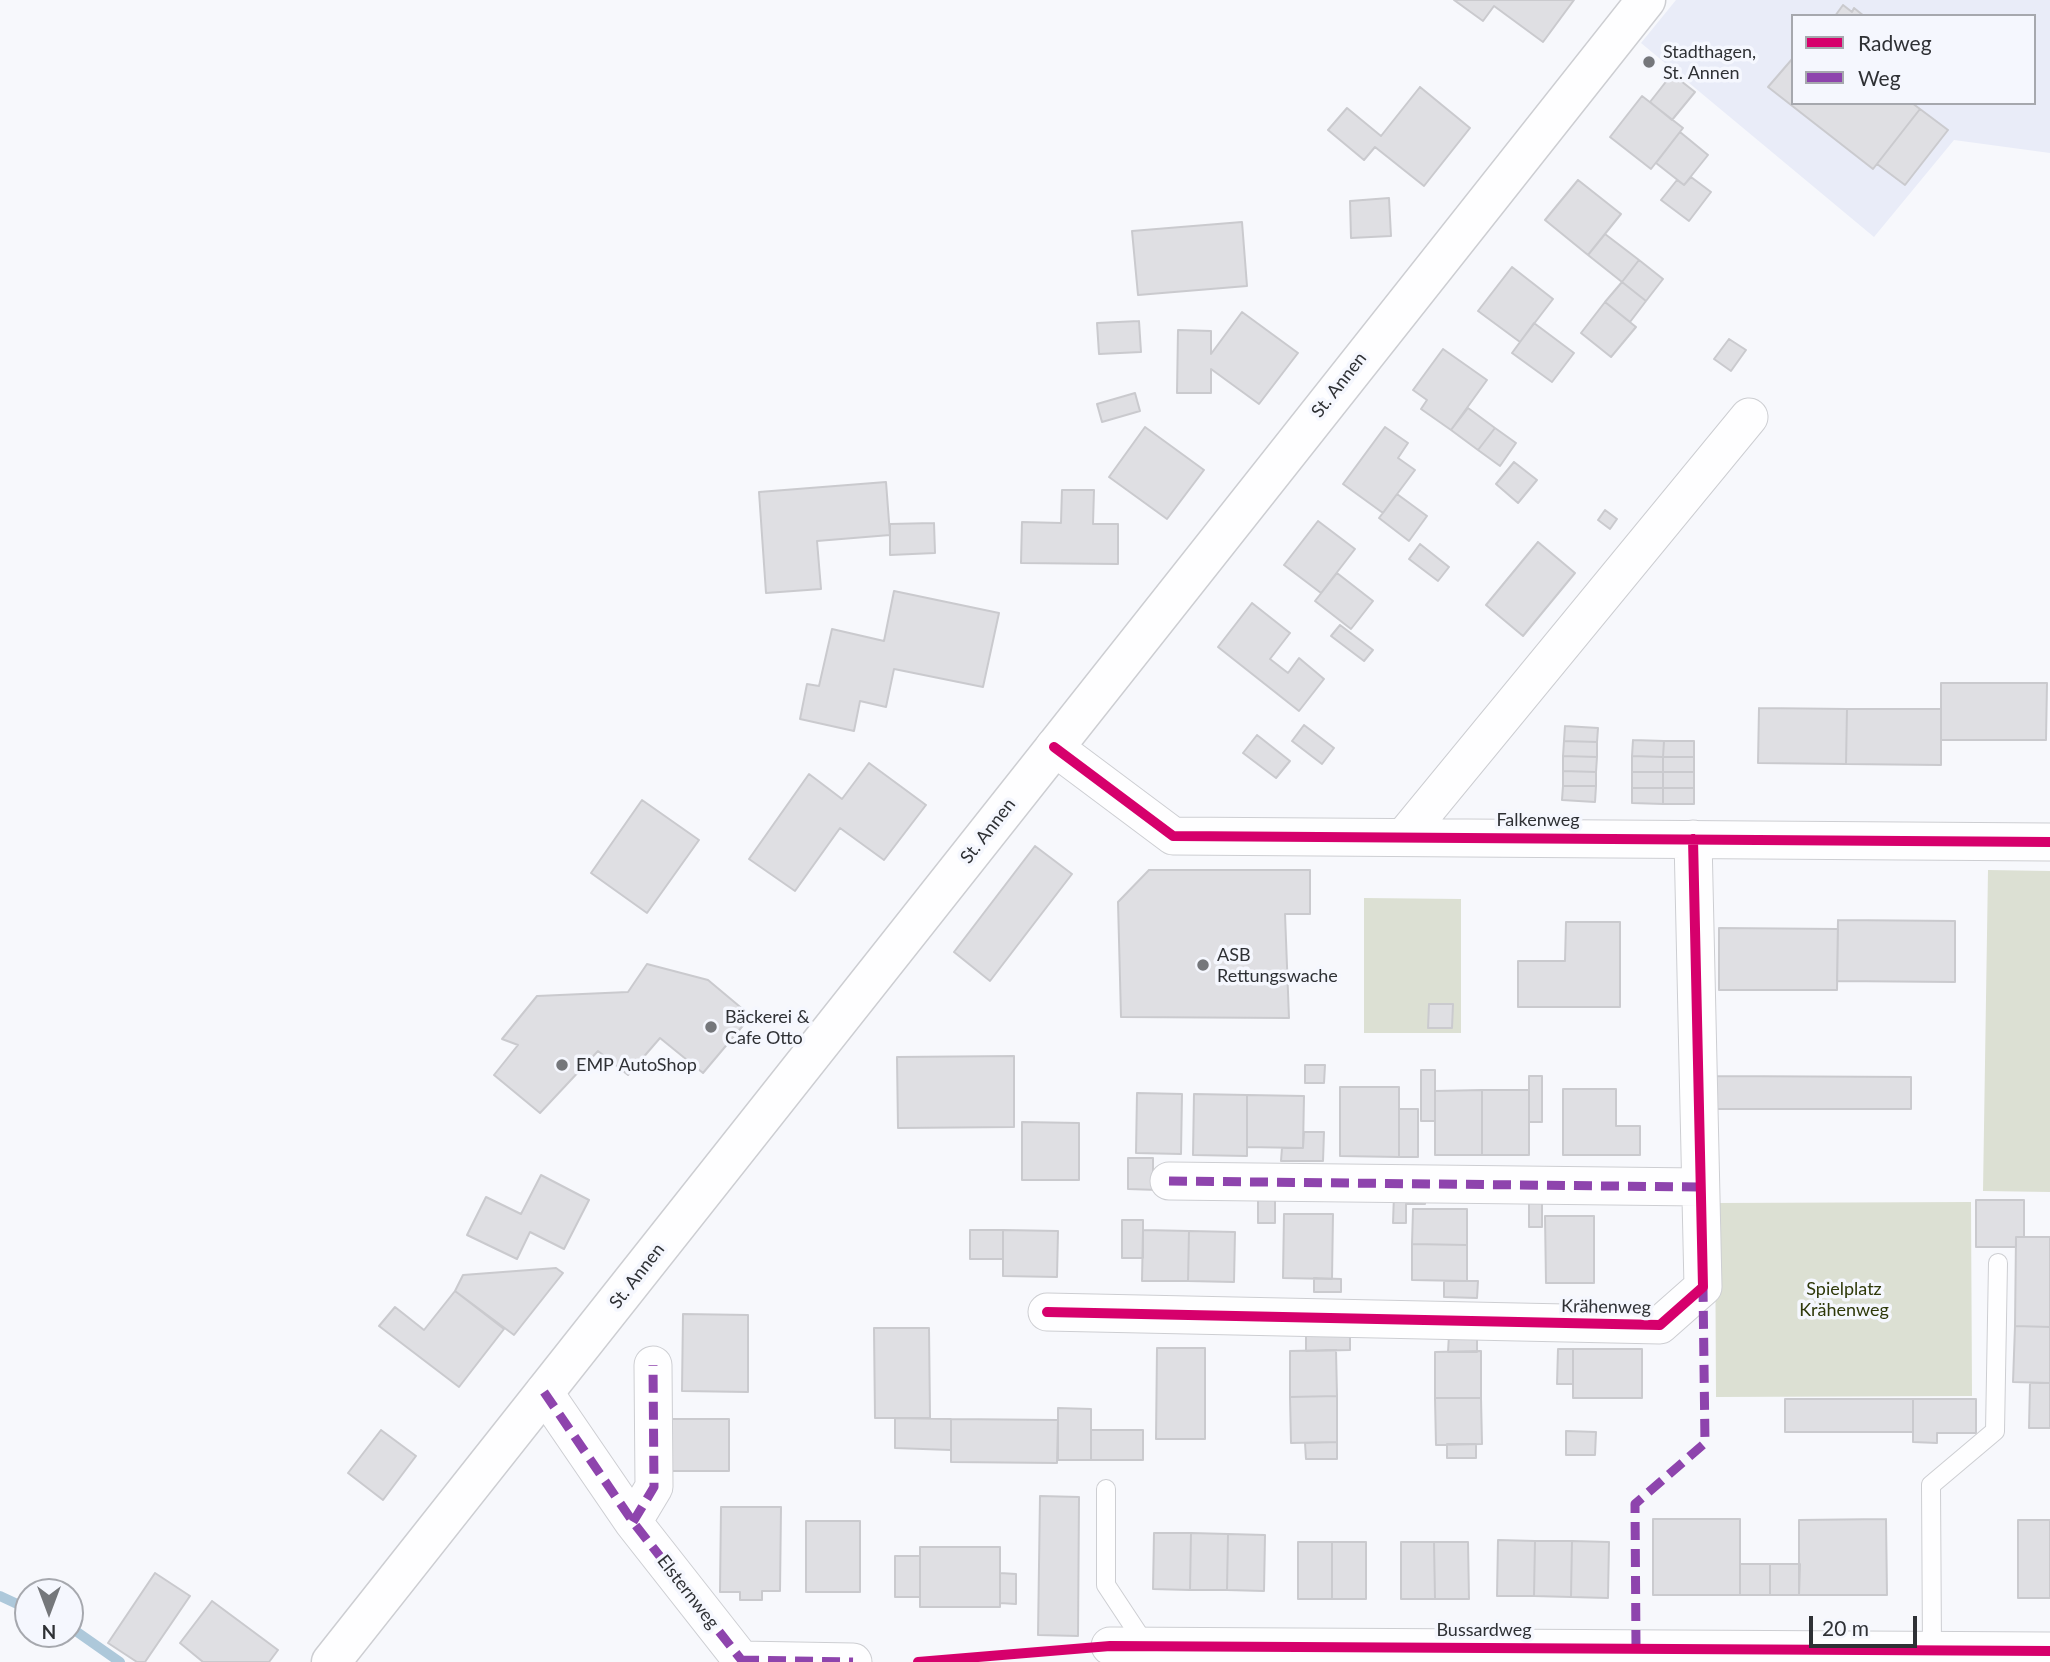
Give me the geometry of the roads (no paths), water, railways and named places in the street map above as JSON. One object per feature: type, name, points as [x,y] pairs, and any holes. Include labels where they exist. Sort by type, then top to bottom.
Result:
[{"type":"main road","name":"St. Annen","points":[[331,1662],[1646,0]]},
{"type":"street","points":[[1404,837],[1749,417]]},
{"type":"street","name":"Falkenweg","points":[[1054,747],[1173,835],[2050,842]]},
{"type":"street","name":"Krähenweg","points":[[1047,1312],[1660,1325],[1703,1287],[1693,839]]},
{"type":"street","points":[[1168,1181],[1699,1187]]},
{"type":"street","points":[[633,1522],[654,1487],[653,1365]]},
{"type":"street","name":"Elsternweg","points":[[544,1392],[633,1522],[742,1661]]},
{"type":"street","name":"Bussardweg","points":[[1110,1646],[2050,1651]]},
{"type":"street","points":[[742,1661],[853,1662]]},
{"type":"lane","points":[[1932,1650],[1931,1485],[1995,1431],[1998,1263]]},
{"type":"lane","points":[[1106,1489],[1106,1585],[1147,1647]]},
{"type":"waterway","points":[[0,1596],[14,1602]]},
{"type":"waterway","points":[[84,1637],[120,1662]]},
{"type":"place","name":"Stadthagen, St. Annen","points":[[1649,62]]},
{"type":"place","name":"ASB Rettungswache","points":[[1203,965]]},
{"type":"place","name":"Bäckerei & Cafe Otto","points":[[711,1027]]},
{"type":"place","name":"EMP AutoShop","points":[[562,1065]]},
{"type":"park label","name":"Spielplatz Krähenweg","points":[[1844,1299]]}]
